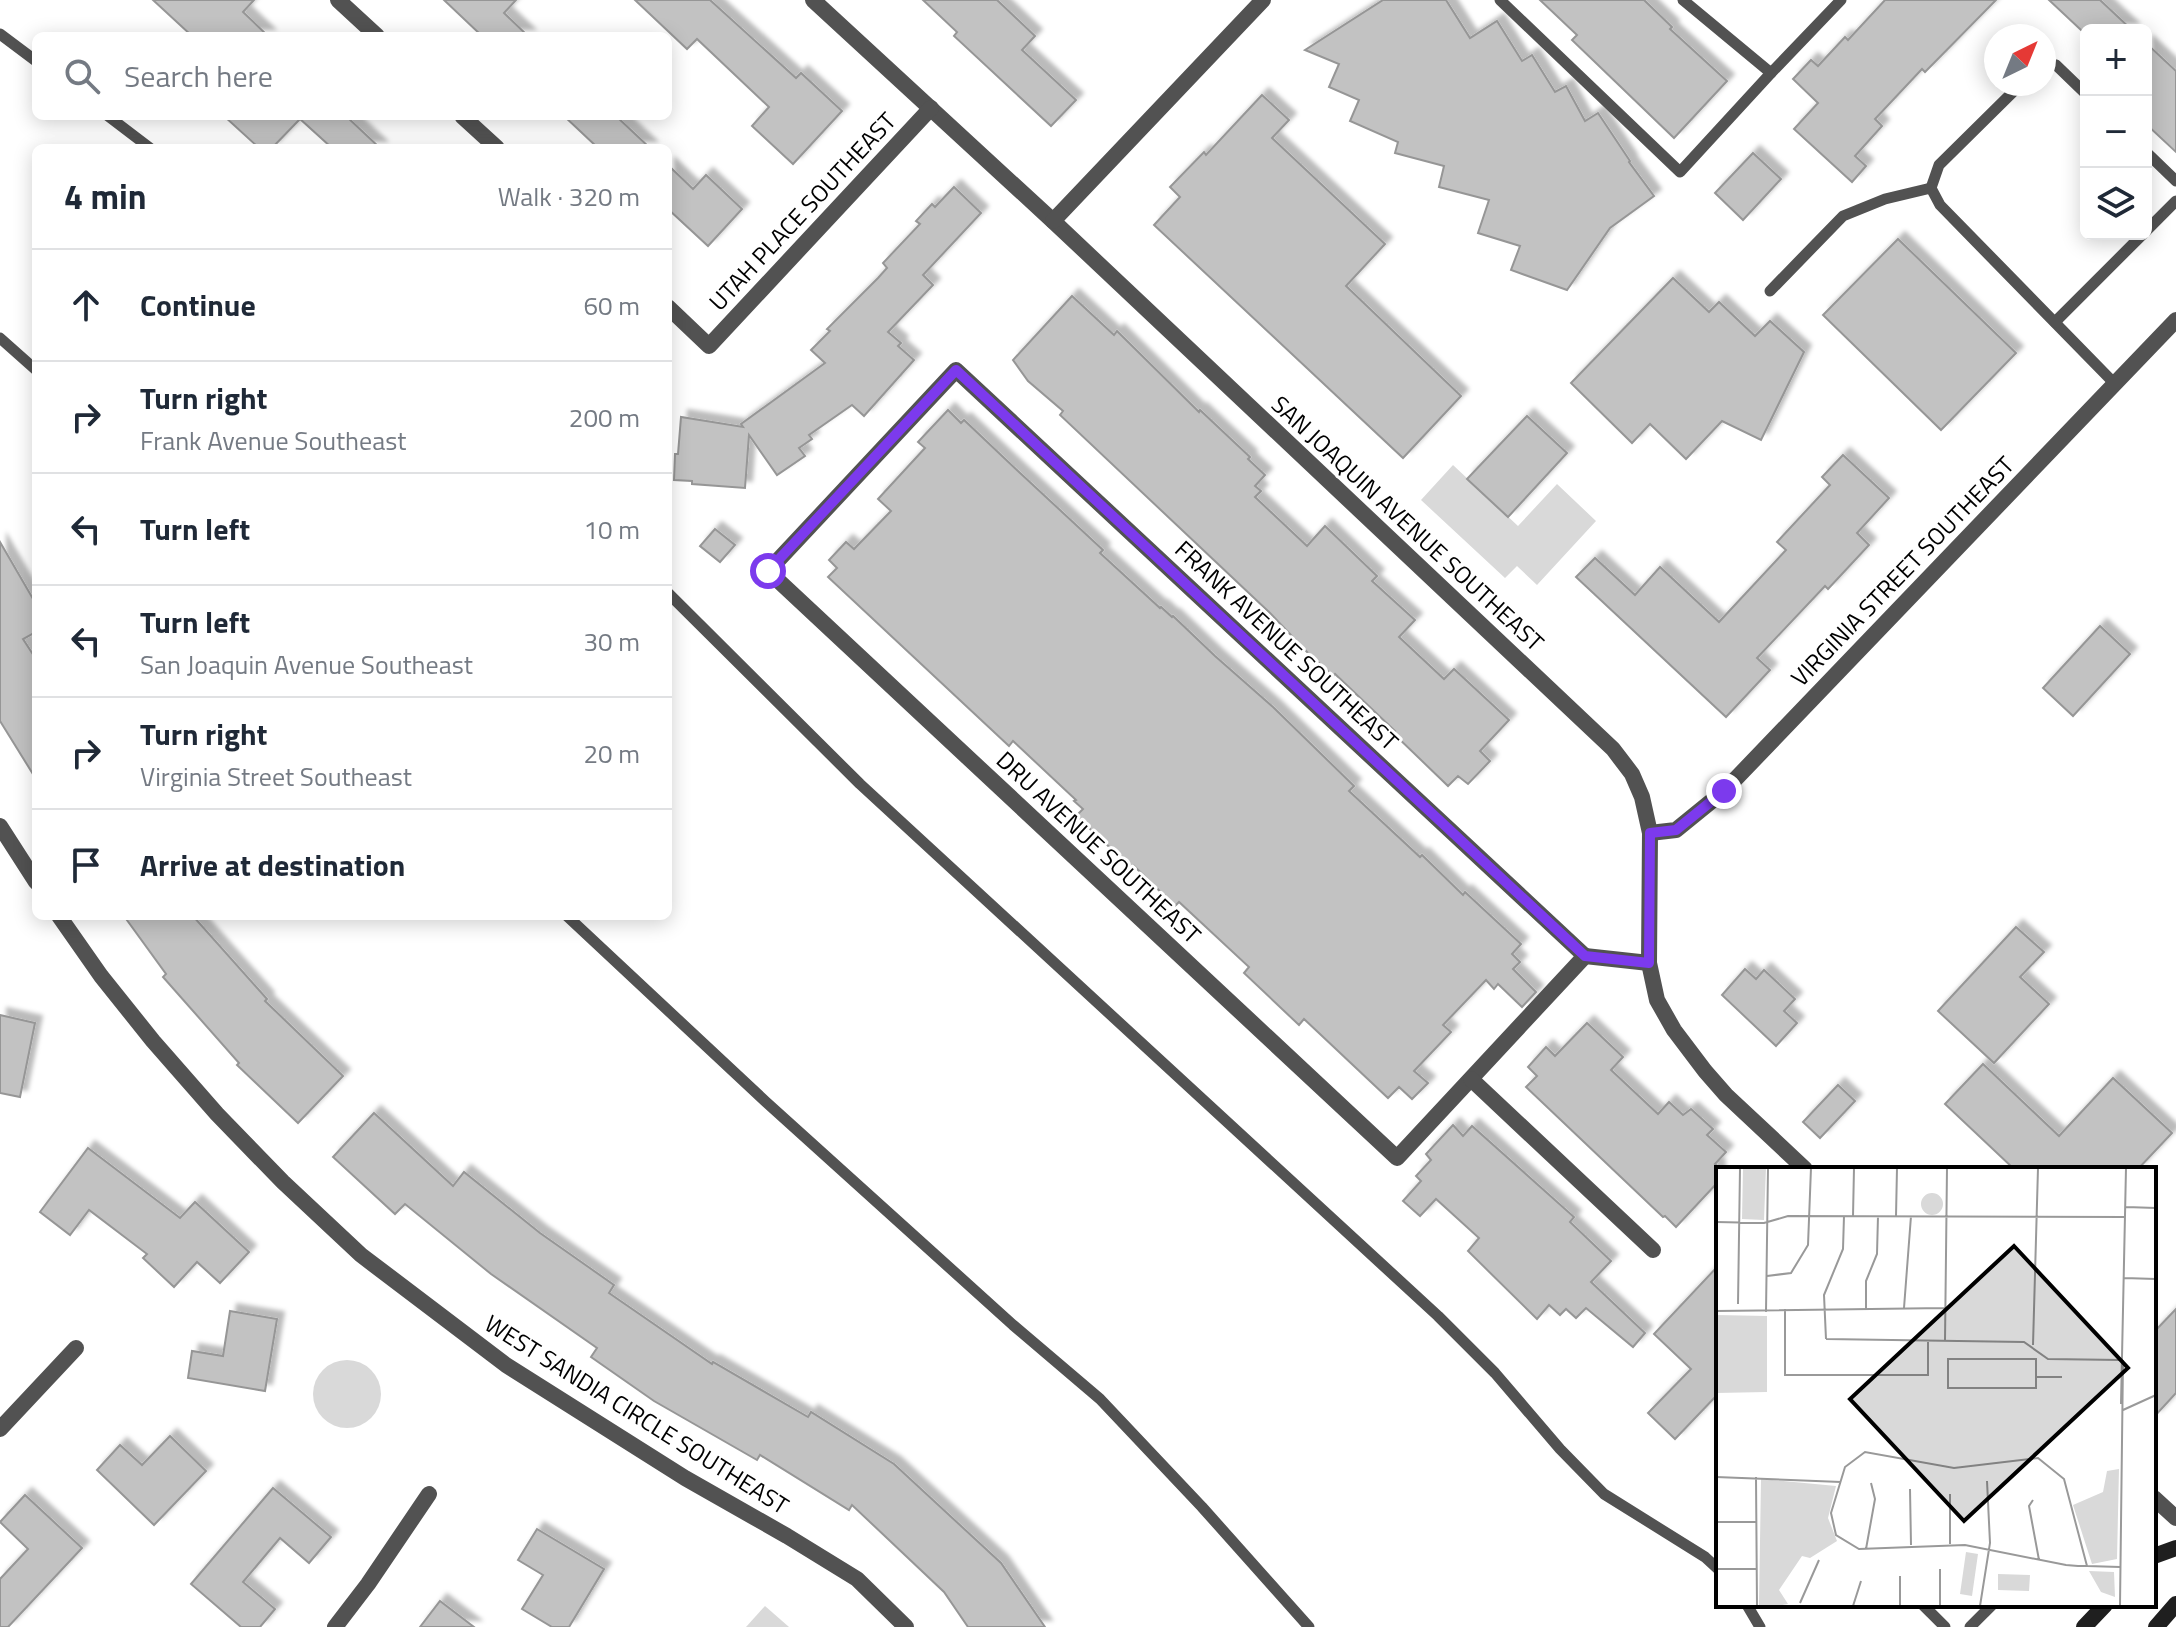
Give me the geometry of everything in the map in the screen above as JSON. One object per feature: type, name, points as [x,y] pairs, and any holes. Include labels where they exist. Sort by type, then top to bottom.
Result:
[{"type":"main road","points":[[2156,1555],[2176,1548]]},
{"type":"main road","points":[[2156,1627],[2176,1604]]},
{"type":"main road","points":[[2084,1627],[2103,1607]]},
{"type":"street","points":[[338,0],[373,32]]},
{"type":"street","name":"SAN JOAQUIN AVENUE SOUTHEAST","points":[[813,0],[1053,221],[1613,749],[1632,774],[1642,797],[1650,833],[1649,963],[1657,1000],[1674,1030],[1726,1095],[1803,1167]]},
{"type":"street","points":[[1053,221],[1263,0]]},
{"type":"street","name":"UTAH PLACE SOUTHEAST","points":[[672,311],[709,346],[931,108]]},
{"type":"street","points":[[466,120],[493,144]]},
{"type":"street","name":"VIRGINIA STREET SOUTHEAST","points":[[1650,833],[1676,830],[1724,791],[2176,320]]},
{"type":"street","name":"DRU AVENUE SOUTHEAST","points":[[956,370],[768,571],[1397,1158],[1471,1079]]},
{"type":"street","name":"FRANK AVENUE SOUTHEAST","points":[[956,370],[1585,956]]},
{"type":"street","points":[[0,826],[32,876]]},
{"type":"street","name":"WEST SANDIA CIRCLE SOUTHEAST","points":[[62,920],[101,976],[217,1114],[283,1182],[361,1255],[506,1365],[685,1478],[857,1579],[906,1627]]},
{"type":"street","points":[[1649,963],[1585,956],[1471,1079],[1653,1250]]},
{"type":"street","points":[[0,1429],[76,1348]]},
{"type":"street","points":[[335,1627],[429,1494]]},
{"type":"street","points":[[2156,1500],[2176,1518]]},
{"type":"lane","points":[[1500,0],[1680,172],[1841,0]]},
{"type":"lane","points":[[1683,0],[1771,73]]},
{"type":"lane","points":[[0,34],[32,58]]},
{"type":"lane","points":[[2056,65],[2080,88]]},
{"type":"lane","points":[[2009,96],[1939,165],[1931,188],[1940,205],[2115,384]]},
{"type":"lane","points":[[113,120],[145,144]]},
{"type":"lane","points":[[2152,158],[2176,181]]},
{"type":"lane","points":[[1770,291],[1843,216],[1885,199],[1931,188]]},
{"type":"lane","points":[[2152,226],[2176,201]]},
{"type":"lane","points":[[2055,322],[2138,240]]},
{"type":"lane","points":[[0,338],[32,366]]},
{"type":"lane","points":[[672,597],[860,784],[1438,1316],[1495,1373],[1560,1449],[1604,1494],[1705,1557],[1716,1567]]},
{"type":"lane","points":[[571,920],[766,1102],[1013,1325],[1100,1399],[1309,1627]]},
{"type":"lane","points":[[1748,1607],[1760,1627]]},
{"type":"lane","points":[[1925,1607],[1945,1627]]},
{"type":"lane","points":[[1970,1627],[1990,1607]]},
{"type":"shaded area","points":[[1453,465],[1518,526],[1557,484],[1596,521],[1537,585],[1517,566],[1505,578],[1421,500]]},
{"type":"shaded area","points":[[347,1360],[371,1370],[381,1394],[371,1418],[347,1428],[323,1418],[313,1394],[323,1370]]},
{"type":"shaded area","points":[[765,1606],[789,1627],[746,1627]]},
{"type":"building","points":[[153,0],[254,0],[243,12],[264,32],[188,32]]},
{"type":"building","points":[[444,0],[516,0],[504,13],[524,32],[478,32]]},
{"type":"building","points":[[635,0],[710,0],[796,78],[801,73],[842,111],[793,164],[752,126],[769,107],[697,39],[687,49]]},
{"type":"building","points":[[923,0],[997,0],[1035,36],[1022,50],[1076,100],[1051,126],[954,36],[957,32]]},
{"type":"building","points":[[1383,0],[1446,0],[1470,38],[1497,21],[1522,61],[1532,55],[1555,92],[1566,86],[1585,121],[1598,113],[1654,196],[1610,228],[1567,290],[1511,270],[1520,246],[1478,233],[1489,200],[1439,187],[1444,166],[1395,153],[1398,142],[1350,121],[1359,100],[1329,87],[1339,64],[1305,50]]},
{"type":"building","points":[[1540,0],[1644,0],[1672,27],[1670,29],[1727,81],[1674,138],[1572,40],[1577,35]]},
{"type":"building","points":[[1885,0],[1996,0],[1925,72],[1922,69],[1875,119],[1882,126],[1855,156],[1866,166],[1852,182],[1794,129],[1818,103],[1793,79],[1811,60],[1818,66],[1845,37],[1848,40]]},
{"type":"building","points":[[2049,0],[2100,0],[2126,24],[2080,24],[2080,29]]},
{"type":"building","points":[[2152,49],[2176,71],[2176,152],[2152,130]]},
{"type":"building","points":[[1262,95],[1289,120],[1272,138],[1385,244],[1346,286],[1461,396],[1403,458],[1154,225],[1180,197],[1170,187],[1204,152],[1206,155]]},
{"type":"building","points":[[228,120],[299,120],[276,144],[255,144]]},
{"type":"building","points":[[301,120],[350,120],[376,144],[328,144]]},
{"type":"building","points":[[568,120],[620,120],[646,144],[594,144]]},
{"type":"building","points":[[1753,153],[1781,179],[1743,220],[1715,193]]},
{"type":"building","points":[[672,169],[693,189],[706,175],[742,209],[708,246],[672,213]]},
{"type":"building","points":[[954,187],[981,213],[923,275],[933,285],[888,332],[914,360],[864,416],[852,405],[809,435],[812,439],[799,448],[805,456],[777,475],[749,435],[745,488],[674,480],[681,417],[743,427],[741,424],[825,363],[811,350],[830,331],[827,329],[887,268],[883,263],[920,224],[916,221]]},
{"type":"building","points":[[1898,239],[2016,353],[1941,430],[1823,315]]},
{"type":"building","points":[[1673,278],[1709,312],[1719,302],[1755,336],[1770,321],[1804,352],[1761,440],[1722,421],[1686,459],[1650,424],[1632,443],[1571,383]]},
{"type":"building","points":[[1072,296],[1114,335],[1117,331],[1199,412],[1250,457],[1248,459],[1265,475],[1255,486],[1261,491],[1255,497],[1307,546],[1325,526],[1377,576],[1372,581],[1415,620],[1399,637],[1444,679],[1454,669],[1509,720],[1480,751],[1490,761],[1468,784],[1458,776],[1448,786],[1393,733],[1395,731],[1308,653],[1270,613],[1060,415],[1063,411],[1028,381],[1013,360]]},
{"type":"building","points":[[948,410],[961,423],[964,420],[1103,550],[1100,553],[1273,707],[1354,786],[1349,791],[1521,944],[1512,954],[1520,962],[1513,969],[1536,992],[1522,1007],[1498,984],[1494,989],[1486,980],[1443,1025],[1451,1032],[1414,1071],[1428,1083],[1412,1099],[1399,1087],[1388,1098],[1304,1019],[1299,1025],[1244,973],[1249,967],[1179,902],[1175,906],[1076,816],[1083,809],[1076,800],[1013,741],[1009,746],[828,577],[837,568],[829,560],[846,542],[854,549],[891,511],[878,499],[925,448],[918,442]]},
{"type":"building","points":[[1527,416],[1567,453],[1508,517],[1467,479]]},
{"type":"building","points":[[1843,455],[1889,498],[1857,533],[1869,545],[1757,658],[1770,670],[1726,717],[1576,577],[1595,558],[1635,595],[1660,567],[1719,622],[1786,550],[1777,542],[1830,485],[1822,477]]},
{"type":"building","points":[[715,529],[735,545],[720,562],[700,546]]},
{"type":"building","points":[[0,542],[32,597],[32,634],[23,639],[32,653],[32,773],[0,721]]},
{"type":"building","points":[[2100,626],[2130,654],[2073,716],[2043,688]]},
{"type":"building","points":[[127,920],[197,920],[267,999],[265,1001],[343,1076],[298,1123],[237,1065],[239,1063],[163,977],[166,974]]},
{"type":"building","points":[[2016,927],[2044,952],[2020,977],[2049,1004],[1994,1063],[1938,1011]]},
{"type":"building","points":[[1745,969],[1756,979],[1764,970],[1795,999],[1784,1011],[1797,1023],[1776,1046],[1722,995]]},
{"type":"building","points":[[0,1015],[35,1023],[20,1097],[0,1093]]},
{"type":"building","points":[[1587,1023],[1623,1057],[1611,1070],[1658,1114],[1669,1102],[1683,1115],[1691,1109],[1713,1129],[1707,1135],[1726,1152],[1715,1164],[1718,1167],[1716,1184],[1676,1227],[1526,1087],[1537,1076],[1528,1067],[1546,1047],[1555,1056]]},
{"type":"building","points":[[1983,1064],[2059,1136],[2113,1078],[2172,1133],[2140,1167],[2012,1167],[1945,1104]]},
{"type":"building","points":[[1838,1085],[1855,1101],[1820,1138],[1803,1122]]},
{"type":"building","points":[[374,1113],[453,1186],[464,1172],[540,1233],[614,1285],[609,1293],[712,1364],[808,1417],[811,1412],[894,1464],[1001,1563],[1045,1627],[968,1627],[944,1592],[852,1505],[849,1510],[760,1455],[757,1460],[654,1401],[591,1357],[597,1348],[491,1274],[405,1204],[395,1214],[333,1157]]},
{"type":"building","points":[[1453,1125],[1463,1136],[1472,1126],[1574,1217],[1570,1222],[1611,1261],[1591,1282],[1645,1333],[1633,1347],[1586,1308],[1576,1318],[1566,1309],[1560,1315],[1549,1305],[1537,1319],[1468,1251],[1479,1238],[1436,1199],[1420,1216],[1403,1201],[1421,1181],[1416,1176],[1431,1160],[1426,1154]]},
{"type":"building","points":[[88,1148],[180,1218],[195,1202],[249,1252],[220,1283],[197,1262],[174,1287],[143,1258],[147,1254],[89,1210],[70,1235],[40,1212]]},
{"type":"building","points":[[1716,1268],[1716,1396],[1675,1439],[1648,1413],[1691,1369],[1654,1334]]},
{"type":"building","points":[[2176,1309],[2176,1393],[2156,1415],[2156,1330]]},
{"type":"building","points":[[230,1311],[277,1319],[265,1391],[188,1378],[192,1351],[223,1356]]},
{"type":"building","points":[[170,1436],[206,1471],[154,1525],[97,1470],[120,1445],[142,1465]]},
{"type":"building","points":[[273,1488],[331,1537],[309,1563],[280,1538],[243,1582],[275,1609],[260,1627],[241,1627],[191,1584]]},
{"type":"building","points":[[25,1495],[82,1548],[8,1627],[0,1627],[0,1579],[28,1549],[0,1522]]},
{"type":"building","points":[[537,1529],[604,1569],[569,1627],[552,1627],[522,1609],[543,1575],[518,1560]]},
{"type":"building","points":[[440,1601],[474,1627],[420,1627]]},
{"type":"route","points":[[768,571],[956,370],[1585,956],[1649,963],[1650,833],[1676,830],[1724,791]]}]
